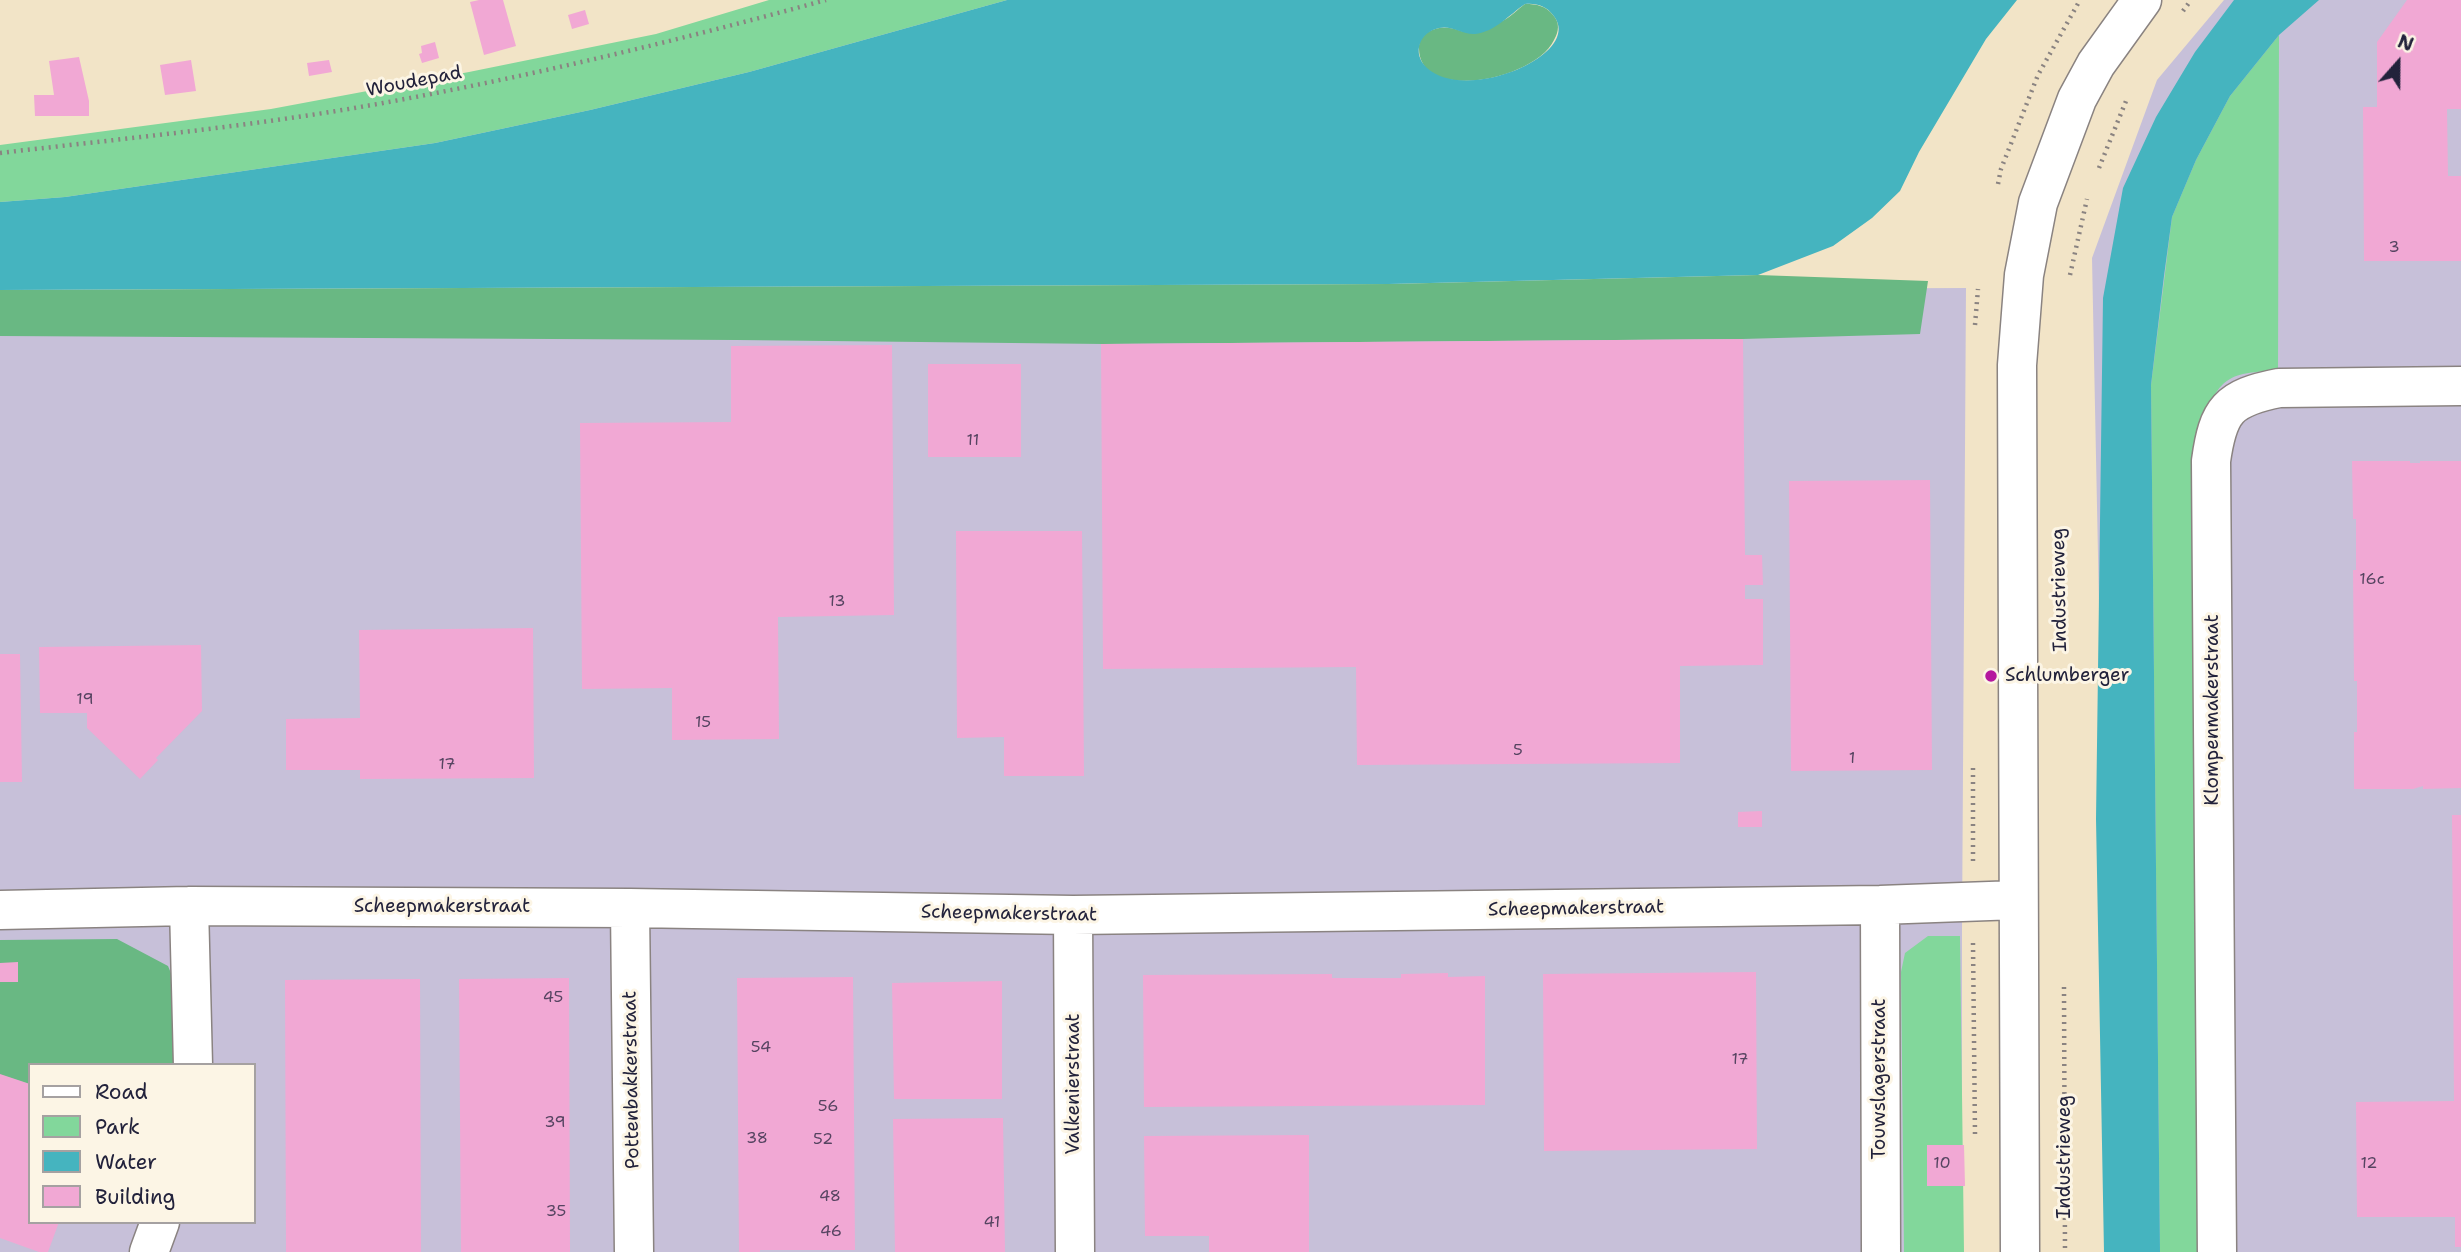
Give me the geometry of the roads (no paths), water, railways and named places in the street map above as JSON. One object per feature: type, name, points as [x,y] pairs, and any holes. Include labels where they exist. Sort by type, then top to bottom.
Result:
[{"type":"street","points":[[2020,1252],[2017,365],[2024,275],[2038,203],[2077,99],[2104,53],[2142,0]]},
{"type":"street","name":"Klompenmakerstraat","points":[[2217,1252],[2211,475],[2215,434],[2229,407],[2249,394],[2279,388],[2461,386]]},
{"type":"street","name":"Scheepmakerstraat","points":[[0,909],[189,906],[629,908],[1073,915],[1880,905],[2017,900]]},
{"type":"street","name":"Touwslagerstraat","points":[[1880,905],[1881,1252]]},
{"type":"street","points":[[189,906],[193,1063]]},
{"type":"street","name":"Pottenbakkerstraat","points":[[629,908],[635,1252]]},
{"type":"street","name":"Valkenierstraat","points":[[1073,915],[1075,1252]]},
{"type":"street","points":[[149,1252],[159,1224]]},
{"type":"water","points":[[1007,0],[2017,0],[1986,39],[1919,152],[1900,191],[1872,218],[1833,246],[1758,275],[1389,284],[0,290],[0,202],[65,197],[435,143],[749,72]],"holes":[[[1525,4],[1547,9],[1553,15],[1559,30],[1553,45],[1538,58],[1517,70],[1468,80],[1445,78],[1422,62],[1419,56],[1420,44],[1432,30],[1444,27],[1471,34],[1482,33]]]},
{"type":"water","points":[[2234,0],[2319,0],[2279,35],[2230,96],[2196,160],[2172,217],[2151,385],[2160,1252],[2104,1252],[2096,819],[2103,298],[2123,188],[2156,117],[2195,52]]},
{"type":"place","name":"Schlumberger","points":[[1991,676]]}]
